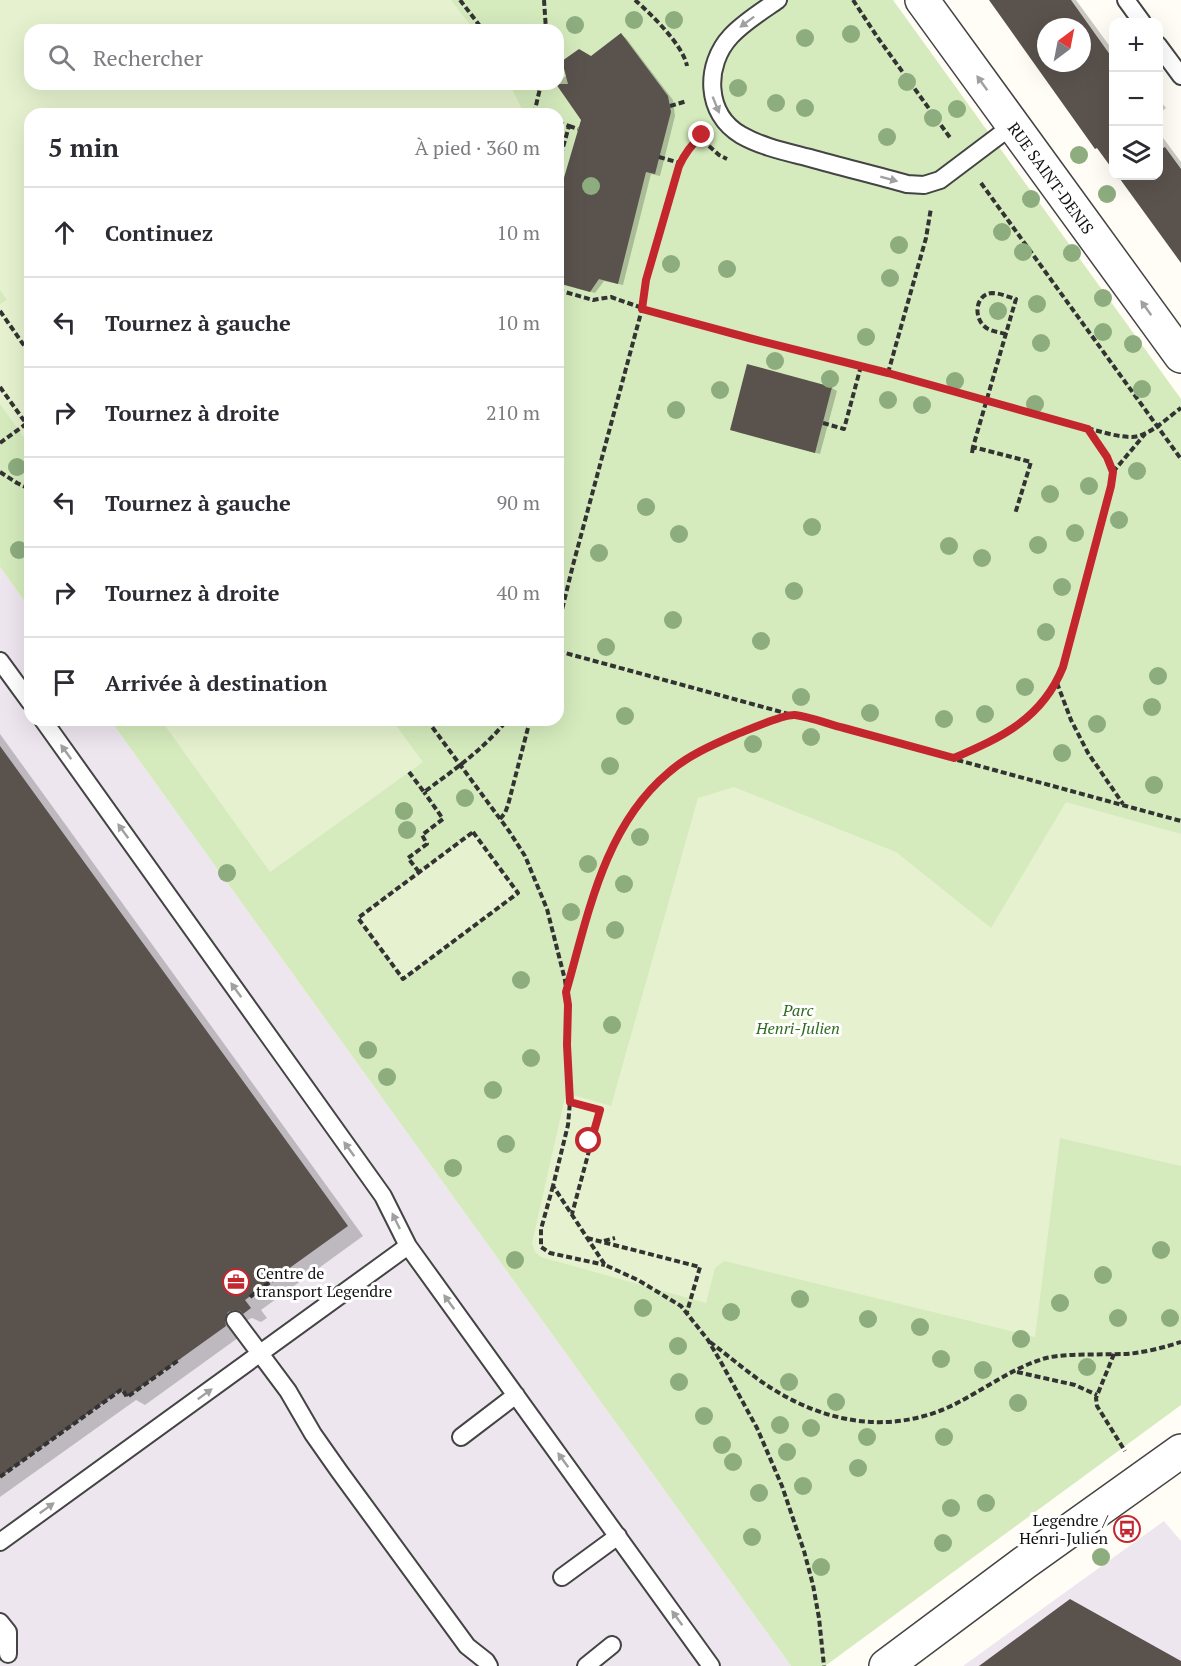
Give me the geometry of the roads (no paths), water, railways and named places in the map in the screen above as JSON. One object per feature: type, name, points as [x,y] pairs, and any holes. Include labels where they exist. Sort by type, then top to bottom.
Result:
[{"type":"street","name":"RUE SAINT-DENIS","points":[[922,0],[1181,356]]},
{"type":"street","points":[[899,1662],[1024,1563],[1181,1451]]},
{"type":"lane","points":[[778,0],[730,37],[715,63],[712,86],[717,110],[731,129],[740,135],[776,149],[916,185],[940,180],[1013,125]]},
{"type":"lane","points":[[1126,0],[1139,18]]},
{"type":"lane","points":[[1163,52],[1181,76]]},
{"type":"lane","points":[[0,660],[24,694]]},
{"type":"lane","points":[[47,726],[383,1196],[408,1246],[711,1666]]},
{"type":"lane","points":[[0,1542],[408,1246]]},
{"type":"lane","points":[[235,1320],[288,1391],[313,1434],[339,1471],[467,1646],[489,1666]]},
{"type":"lane","points":[[461,1437],[516,1395]]},
{"type":"lane","points":[[562,1577],[618,1536]]},
{"type":"lane","points":[[0,1622],[8,1632],[8,1657]]},
{"type":"lane","points":[[467,1646],[469,1666]]},
{"type":"lane","points":[[586,1666],[612,1646]]},
{"type":"place","name":"Centre de transport Legendre","points":[[236,1282]]},
{"type":"place","name":"Legendre / Henri-Julien","points":[[1127,1529]]},
{"type":"park label","name":"Parc Henri-Julien","points":[[798,1019]]}]
